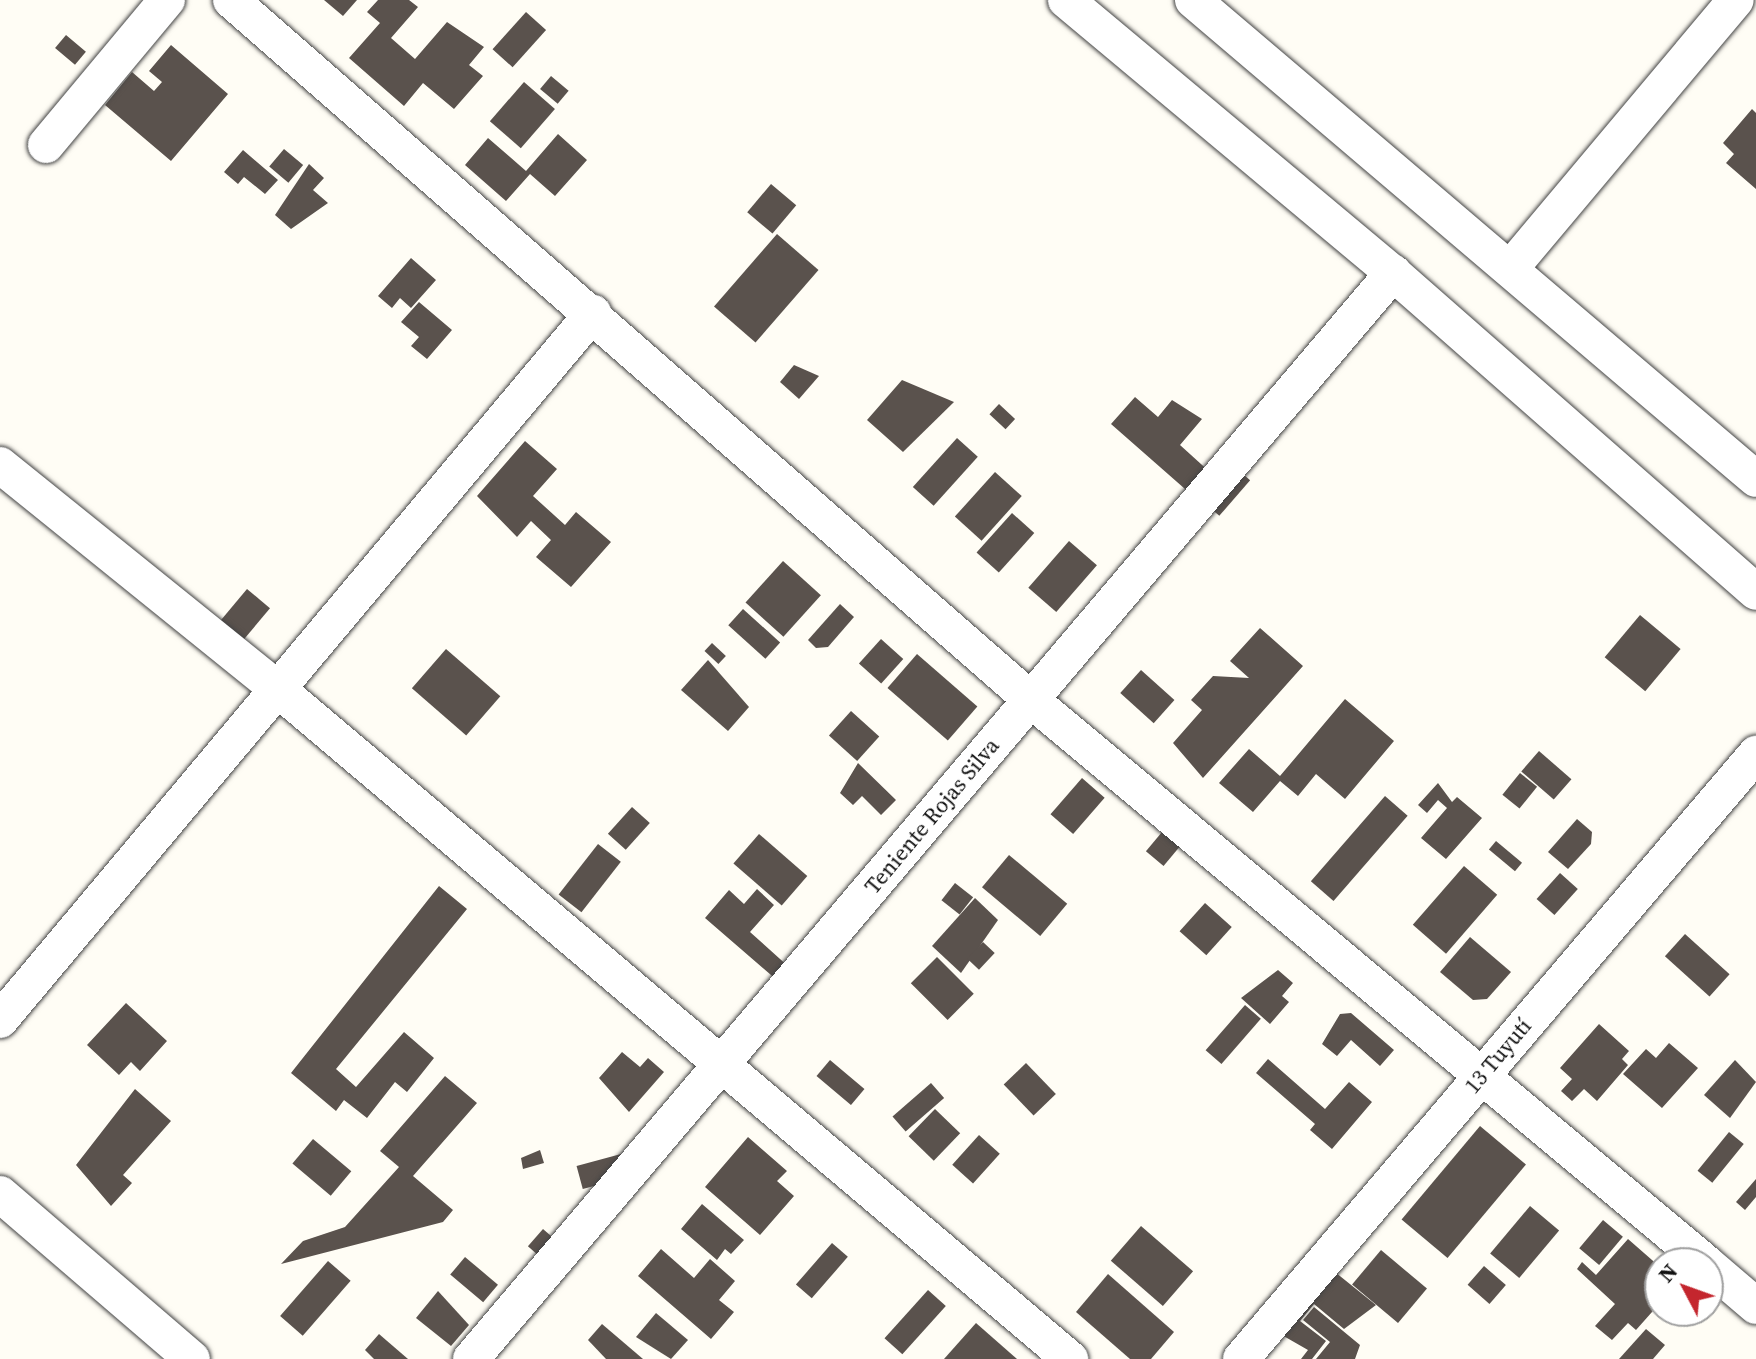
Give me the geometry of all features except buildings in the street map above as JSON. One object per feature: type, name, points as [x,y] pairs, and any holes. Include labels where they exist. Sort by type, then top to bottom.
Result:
[{"type":"street","points":[[46,145],[167,0]]},
{"type":"street","points":[[231,0],[593,313],[1030,699],[1484,1073],[1687,1247]]},
{"type":"street","points":[[1066,0],[1393,273],[1756,592]]},
{"type":"street","points":[[1193,0],[1756,479]]},
{"type":"street","points":[[1510,269],[1736,0]]},
{"type":"street","name":"Teniente Rojas Silva","points":[[471,1359],[1393,273]]},
{"type":"street","points":[[0,1020],[280,691],[593,313]]},
{"type":"street","points":[[0,465],[280,691],[1070,1359]]},
{"type":"street","name":"13 Tuyutí","points":[[1241,1359],[1756,754]]},
{"type":"street","points":[[0,1194],[192,1359]]},
{"type":"street","points":[[1724,1279],[1756,1306]]}]
